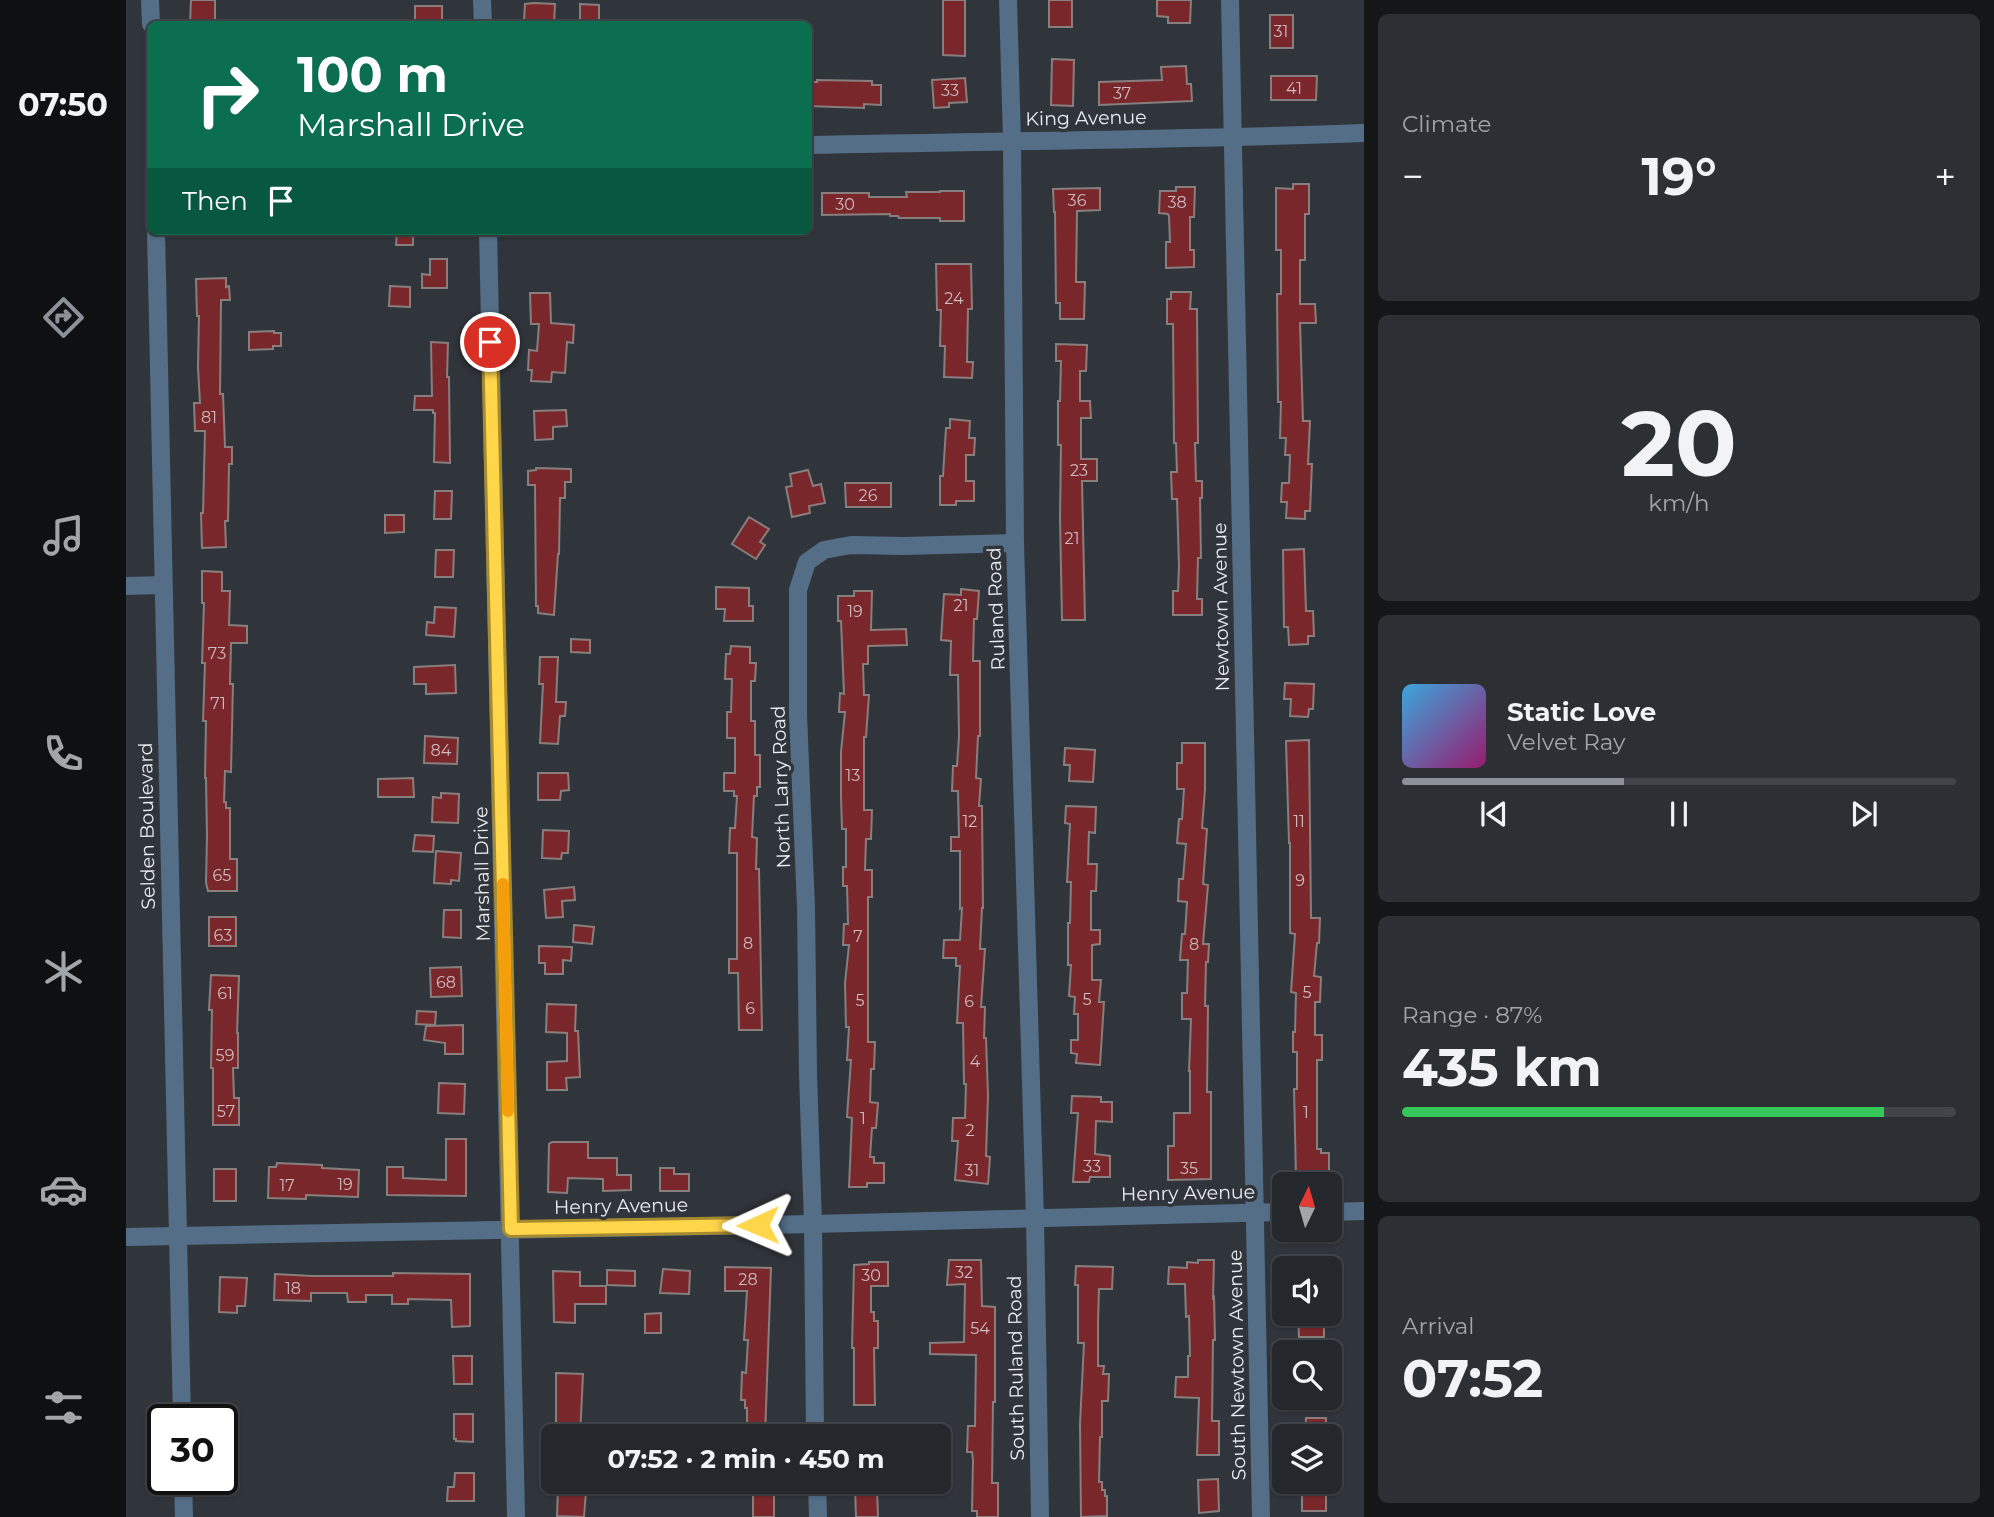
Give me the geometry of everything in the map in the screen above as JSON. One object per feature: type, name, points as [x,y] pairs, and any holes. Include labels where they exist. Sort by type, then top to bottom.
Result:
[{"type":"street","points":[[150,0],[151,21]]},
{"type":"street","points":[[482,0],[482,21]]},
{"type":"street","name":"Ruland Road","points":[[1008,0],[1016,543],[1035,1218]]},
{"type":"street","name":"Newtown Avenue","points":[[1230,0],[1255,1213]]},
{"type":"street","name":"King Avenue","points":[[812,145],[1232,138],[1364,133]]},
{"type":"street","name":"Selden Boulevard","points":[[156,235],[182,1404]]},
{"type":"street","name":"Marshall Drive","points":[[488,235],[516,1517]]},
{"type":"street","name":"North Larry Road","points":[[815,1424],[806,907],[798,715],[798,590],[807,562],[824,550],[851,545],[1016,543]]},
{"type":"street","points":[[126,586],[163,585]]},
{"type":"street","points":[[1342,1212],[1364,1211]]},
{"type":"street","name":"Henry Avenue","points":[[126,1237],[1272,1212]]},
{"type":"street","name":"South Newtown Avenue","points":[[1255,1213],[1261,1517]]},
{"type":"street","name":"South Ruland Road","points":[[1035,1218],[1040,1517]]},
{"type":"street","points":[[817,1494],[818,1517]]},
{"type":"street","points":[[183,1495],[184,1517]]},
{"type":"building","points":[[191,0],[215,0],[215,21],[190,21]]},
{"type":"building","points":[[943,0],[965,0],[965,56],[943,55]]},
{"type":"building","points":[[1049,0],[1072,0],[1072,27],[1049,27]]},
{"type":"building","points":[[1157,0],[1191,0],[1190,23],[1168,23],[1168,17],[1157,16]]},
{"type":"building","points":[[525,4],[555,4],[554,21],[524,21]]},
{"type":"building","points":[[580,4],[599,5],[599,21],[580,21]]},
{"type":"building","points":[[415,6],[442,6],[442,21],[415,21]]},
{"type":"building","points":[[1270,15],[1293,15],[1293,48],[1270,48]]},
{"type":"building","points":[[1052,59],[1074,60],[1073,106],[1051,105]]},
{"type":"building","points":[[1186,66],[1192,101],[1099,105],[1099,82],[1162,80],[1161,67]]},
{"type":"building","points":[[1271,76],[1317,76],[1316,100],[1271,100]]},
{"type":"building","points":[[965,78],[967,102],[949,103],[949,107],[934,108],[932,80]]},
{"type":"building","points":[[872,81],[872,85],[881,85],[881,105],[864,104],[864,108],[812,106],[812,82]]},
{"type":"building","points":[[1293,184],[1309,184],[1309,214],[1305,214],[1305,260],[1300,260],[1300,304],[1315,304],[1316,323],[1300,323],[1303,421],[1310,421],[1308,464],[1312,464],[1310,511],[1305,511],[1305,519],[1286,518],[1287,502],[1281,502],[1282,483],[1289,483],[1290,455],[1285,455],[1286,438],[1280,438],[1281,402],[1278,402],[1277,294],[1281,294],[1281,250],[1276,250],[1276,188],[1293,189]]},
{"type":"building","points":[[1176,187],[1195,187],[1194,217],[1190,217],[1190,250],[1194,250],[1194,267],[1166,268],[1166,242],[1170,242],[1169,216],[1159,213],[1160,191],[1176,191]]},
{"type":"building","points":[[1100,188],[1100,210],[1077,211],[1076,282],[1085,282],[1084,319],[1060,319],[1060,303],[1056,303],[1053,189]]},
{"type":"building","points":[[964,191],[964,221],[899,218],[890,214],[822,215],[822,193],[869,193],[869,197],[907,197],[906,192]]},
{"type":"building","points":[[397,235],[413,235],[413,245],[396,245]]},
{"type":"building","points":[[430,259],[447,259],[447,288],[422,288],[422,274],[430,275]]},
{"type":"building","points":[[936,264],[971,264],[972,309],[968,309],[967,362],[973,362],[972,378],[944,377],[945,346],[940,346],[941,310],[937,310]]},
{"type":"building","points":[[226,278],[230,300],[221,300],[220,394],[223,394],[225,447],[232,447],[232,464],[229,464],[226,547],[202,548],[205,431],[195,431],[194,403],[200,403],[196,279]]},
{"type":"building","points":[[390,286],[410,287],[410,307],[389,306]]},
{"type":"building","points":[[1171,292],[1191,292],[1190,309],[1197,309],[1196,481],[1202,481],[1202,498],[1197,599],[1202,599],[1202,615],[1173,615],[1173,591],[1178,591],[1179,566],[1177,499],[1172,499],[1171,472],[1177,472],[1174,443],[1173,324],[1167,324],[1167,299],[1171,299]]},
{"type":"building","points":[[530,293],[550,293],[551,323],[574,325],[573,343],[567,342],[565,373],[552,372],[551,382],[531,381],[532,370],[528,370],[529,350],[537,351],[539,324],[531,324]]},
{"type":"building","points":[[249,332],[281,333],[281,346],[249,350]]},
{"type":"building","points":[[431,342],[448,343],[450,463],[434,462],[433,410],[414,410],[415,396],[432,396]]},
{"type":"building","points":[[1056,344],[1087,345],[1086,371],[1080,371],[1080,401],[1090,401],[1091,418],[1081,418],[1081,459],[1097,459],[1097,481],[1082,481],[1085,620],[1062,620],[1061,445],[1058,445],[1061,361],[1056,361]]},
{"type":"building","points":[[566,410],[567,426],[553,427],[553,439],[535,440],[534,411]]},
{"type":"building","points":[[950,419],[970,421],[969,438],[975,438],[974,455],[966,455],[966,481],[974,481],[974,501],[956,501],[956,505],[940,505],[940,476],[943,476],[946,428],[950,428]]},
{"type":"building","points":[[536,468],[571,469],[571,482],[565,482],[565,498],[560,498],[554,615],[538,613],[536,606],[535,485],[528,485],[528,471]]},
{"type":"building","points":[[808,470],[813,486],[821,484],[825,503],[809,506],[810,513],[792,517],[786,487],[792,486],[790,474]]},
{"type":"building","points":[[845,483],[891,483],[891,507],[846,507]]},
{"type":"building","points":[[435,491],[452,491],[451,519],[434,519]]},
{"type":"building","points":[[385,515],[404,515],[404,532],[385,533]]},
{"type":"building","points":[[749,517],[769,529],[760,542],[765,545],[756,559],[732,544]]},
{"type":"building","points":[[1304,549],[1306,611],[1313,611],[1314,636],[1308,636],[1308,644],[1289,645],[1288,627],[1284,627],[1283,550]]},
{"type":"building","points":[[436,550],[454,550],[453,577],[435,577]]},
{"type":"building","points":[[202,571],[222,572],[222,591],[230,591],[229,625],[247,626],[247,643],[231,643],[231,772],[225,771],[224,802],[226,808],[230,808],[230,859],[237,859],[237,891],[208,891],[206,883]]},
{"type":"building","points":[[716,587],[749,588],[749,606],[753,606],[753,621],[724,621],[725,609],[716,609]]},
{"type":"building","points":[[961,589],[979,591],[977,619],[974,619],[973,661],[980,661],[980,736],[976,778],[981,779],[979,806],[982,806],[983,908],[980,949],[985,949],[981,1007],[985,1007],[988,1096],[986,1156],[990,1157],[988,1184],[955,1180],[958,1141],[952,1141],[953,1118],[965,1118],[966,1084],[963,1023],[957,1023],[960,966],[956,966],[956,958],[943,958],[944,940],[960,940],[962,908],[960,909],[960,851],[951,851],[951,837],[959,837],[958,791],[952,791],[953,766],[957,766],[959,736],[958,675],[950,675],[951,641],[941,640],[944,594],[961,595]]},
{"type":"building","points":[[854,591],[872,591],[871,630],[906,629],[907,645],[868,646],[868,664],[863,664],[864,695],[869,695],[864,737],[864,810],[872,810],[871,839],[866,839],[865,870],[872,870],[872,897],[868,897],[868,1042],[875,1042],[870,1102],[878,1103],[876,1128],[872,1128],[870,1157],[874,1157],[874,1163],[884,1163],[884,1183],[867,1183],[867,1187],[849,1187],[852,1118],[847,1117],[851,1060],[847,1060],[849,1027],[846,1027],[845,983],[849,945],[843,945],[844,924],[848,924],[847,886],[843,886],[846,829],[842,829],[841,797],[841,752],[845,712],[839,712],[840,693],[844,694],[838,596],[854,596]]},
{"type":"building","points":[[435,607],[456,608],[454,637],[426,635],[427,622],[434,623]]},
{"type":"building","points":[[571,639],[590,640],[590,653],[571,652]]},
{"type":"building","points":[[731,646],[750,647],[750,663],[756,663],[755,681],[751,681],[751,721],[755,721],[755,755],[760,755],[760,787],[757,787],[757,796],[754,796],[752,837],[757,838],[756,869],[759,869],[762,1030],[739,1030],[738,973],[729,973],[729,959],[737,959],[737,853],[729,853],[730,828],[735,828],[737,796],[734,796],[734,791],[724,791],[724,773],[735,773],[735,738],[727,738],[727,712],[731,712],[732,679],[725,679],[726,654],[730,654]]},
{"type":"building","points":[[540,657],[558,657],[556,702],[566,702],[565,716],[560,716],[558,744],[540,743],[543,684],[539,684]]},
{"type":"building","points":[[455,665],[456,693],[426,694],[426,684],[414,684],[414,667]]},
{"type":"building","points":[[1285,683],[1314,684],[1313,709],[1309,709],[1308,717],[1290,716],[1291,699],[1284,699]]},
{"type":"building","points":[[425,736],[458,738],[457,764],[424,763]]},
{"type":"building","points":[[1309,740],[1311,918],[1320,918],[1314,976],[1321,977],[1320,1002],[1315,1002],[1315,1035],[1322,1035],[1322,1060],[1317,1060],[1317,1149],[1321,1149],[1321,1153],[1329,1153],[1329,1172],[1296,1172],[1294,1089],[1297,1089],[1297,1052],[1293,1052],[1293,1032],[1296,993],[1291,992],[1295,934],[1290,933],[1286,741]]},
{"type":"building","points":[[1182,743],[1205,743],[1202,828],[1207,829],[1203,884],[1208,885],[1203,944],[1209,944],[1205,1006],[1208,1006],[1207,1092],[1211,1092],[1211,1179],[1168,1180],[1168,1146],[1174,1146],[1174,1113],[1190,1113],[1191,1019],[1182,1019],[1182,993],[1187,993],[1188,960],[1180,960],[1187,902],[1178,901],[1186,844],[1177,843],[1184,789],[1177,789],[1177,763],[1182,763]]},
{"type":"building","points":[[1065,748],[1095,750],[1093,782],[1069,781],[1070,765],[1064,765]]},
{"type":"building","points":[[538,773],[568,773],[569,790],[561,791],[560,800],[538,800]]},
{"type":"building","points":[[413,778],[414,797],[378,797],[378,779]]},
{"type":"building","points":[[441,793],[459,794],[458,823],[432,822],[433,797],[441,798]]},
{"type":"building","points":[[1066,806],[1096,807],[1095,833],[1089,832],[1088,864],[1097,864],[1096,891],[1091,891],[1091,930],[1100,930],[1100,944],[1092,945],[1092,980],[1101,980],[1099,1002],[1104,1002],[1100,1065],[1076,1063],[1077,1054],[1071,1053],[1071,1040],[1078,1040],[1078,1014],[1074,1014],[1075,997],[1069,996],[1071,965],[1068,965],[1068,923],[1071,882],[1067,882],[1070,824],[1065,823]]},
{"type":"building","points":[[543,830],[569,831],[568,853],[562,853],[561,859],[542,858]]},
{"type":"building","points":[[415,835],[434,836],[433,852],[413,851]]},
{"type":"building","points":[[436,851],[461,853],[459,881],[451,880],[451,884],[434,883]]},
{"type":"building","points":[[574,887],[575,900],[562,901],[563,917],[546,918],[544,890]]},
{"type":"building","points":[[444,910],[461,910],[461,938],[443,937]]},
{"type":"building","points":[[209,917],[236,917],[236,946],[209,946]]},
{"type":"building","points":[[574,925],[594,927],[592,944],[573,942]]},
{"type":"building","points":[[539,946],[572,947],[571,961],[563,960],[563,974],[545,974],[545,963],[539,963]]},
{"type":"building","points":[[461,967],[462,996],[431,997],[430,968]]},
{"type":"building","points":[[211,975],[239,976],[238,1068],[233,1068],[234,1098],[239,1098],[239,1125],[213,1125],[212,1010],[209,1010]]},
{"type":"building","points":[[547,1004],[576,1005],[575,1031],[578,1031],[580,1077],[566,1078],[567,1090],[547,1090],[547,1062],[567,1061],[567,1033],[546,1032]]},
{"type":"building","points":[[417,1011],[436,1012],[435,1025],[416,1024]]},
{"type":"building","points":[[463,1025],[463,1054],[445,1054],[445,1043],[424,1040],[426,1026]]},
{"type":"building","points":[[439,1083],[465,1084],[464,1114],[438,1113]]},
{"type":"building","points":[[1072,1096],[1101,1097],[1101,1102],[1112,1102],[1112,1122],[1096,1121],[1095,1154],[1110,1156],[1110,1177],[1090,1177],[1089,1182],[1073,1182],[1078,1113],[1071,1113]]},
{"type":"building","points":[[446,1139],[466,1139],[466,1196],[387,1195],[387,1167],[403,1167],[403,1178],[446,1180]]},
{"type":"building","points":[[588,1142],[588,1158],[617,1158],[617,1175],[631,1175],[631,1190],[603,1191],[603,1179],[568,1178],[567,1193],[548,1192],[549,1144]]},
{"type":"building","points":[[277,1163],[359,1170],[358,1197],[306,1195],[306,1199],[268,1198],[269,1167],[276,1167]]},
{"type":"building","points":[[660,1168],[674,1168],[674,1174],[689,1174],[689,1191],[660,1191]]},
{"type":"building","points":[[214,1169],[236,1169],[236,1201],[214,1201]]},
{"type":"building","points":[[949,1260],[981,1260],[982,1306],[995,1307],[992,1483],[998,1483],[998,1517],[977,1517],[977,1511],[972,1511],[973,1460],[972,1452],[967,1452],[968,1426],[975,1426],[976,1355],[930,1354],[930,1343],[964,1342],[965,1284],[947,1285]]},
{"type":"building","points":[[1198,1260],[1214,1260],[1212,1421],[1219,1421],[1219,1455],[1197,1455],[1199,1398],[1175,1397],[1176,1377],[1188,1377],[1189,1316],[1186,1317],[1185,1284],[1168,1284],[1169,1267],[1187,1268],[1187,1262],[1198,1263]]},
{"type":"building","points":[[888,1262],[888,1286],[871,1286],[871,1312],[874,1312],[874,1321],[878,1321],[878,1348],[874,1348],[875,1405],[854,1405],[854,1265]]},
{"type":"building","points":[[1076,1266],[1113,1267],[1112,1289],[1099,1289],[1098,1321],[1098,1366],[1104,1366],[1103,1374],[1109,1374],[1108,1401],[1102,1401],[1099,1482],[1102,1482],[1102,1490],[1105,1490],[1107,1496],[1107,1516],[1081,1517],[1080,1424],[1084,1343],[1078,1343]]},
{"type":"building","points":[[725,1267],[771,1268],[765,1424],[747,1424],[745,1400],[741,1400],[742,1372],[746,1373],[748,1340],[744,1340],[747,1291],[725,1291]]},
{"type":"building","points":[[663,1269],[690,1271],[689,1294],[660,1293]]},
{"type":"building","points":[[607,1270],[635,1271],[635,1286],[607,1285]]},
{"type":"building","points":[[553,1271],[580,1272],[580,1286],[606,1286],[606,1304],[575,1304],[575,1323],[554,1322]]},
{"type":"building","points":[[393,1273],[470,1274],[470,1326],[452,1327],[451,1300],[408,1299],[408,1304],[392,1304],[392,1295],[366,1295],[366,1302],[348,1302],[347,1293],[311,1293],[311,1301],[274,1300],[275,1274],[393,1276]]},
{"type":"building","points":[[220,1277],[247,1278],[245,1306],[237,1306],[237,1313],[219,1312]]},
{"type":"building","points":[[661,1313],[661,1333],[645,1333],[645,1314]]},
{"type":"building","points":[[1299,1326],[1324,1326],[1324,1337],[1299,1337]]},
{"type":"building","points":[[453,1356],[472,1356],[472,1384],[454,1384]]},
{"type":"building","points":[[556,1373],[583,1374],[581,1424],[556,1424]]},
{"type":"building","points":[[454,1414],[473,1414],[473,1442],[454,1439]]},
{"type":"building","points":[[1306,1418],[1326,1418],[1326,1424],[1306,1424]]},
{"type":"building","points":[[455,1473],[474,1473],[474,1501],[447,1501],[448,1487],[454,1487]]},
{"type":"building","points":[[1218,1479],[1219,1511],[1199,1513],[1198,1480]]},
{"type":"building","points":[[558,1494],[586,1494],[584,1517],[557,1516]]},
{"type":"building","points":[[753,1494],[774,1494],[774,1517],[753,1517]]},
{"type":"building","points":[[855,1494],[877,1494],[878,1517],[856,1517]]},
{"type":"building","points":[[1302,1494],[1326,1494],[1326,1511],[1302,1511]]},
{"type":"slow traffic","points":[[503,884],[508,1111]]},
{"type":"route","points":[[490,342],[511,1229],[758,1225]]}]
